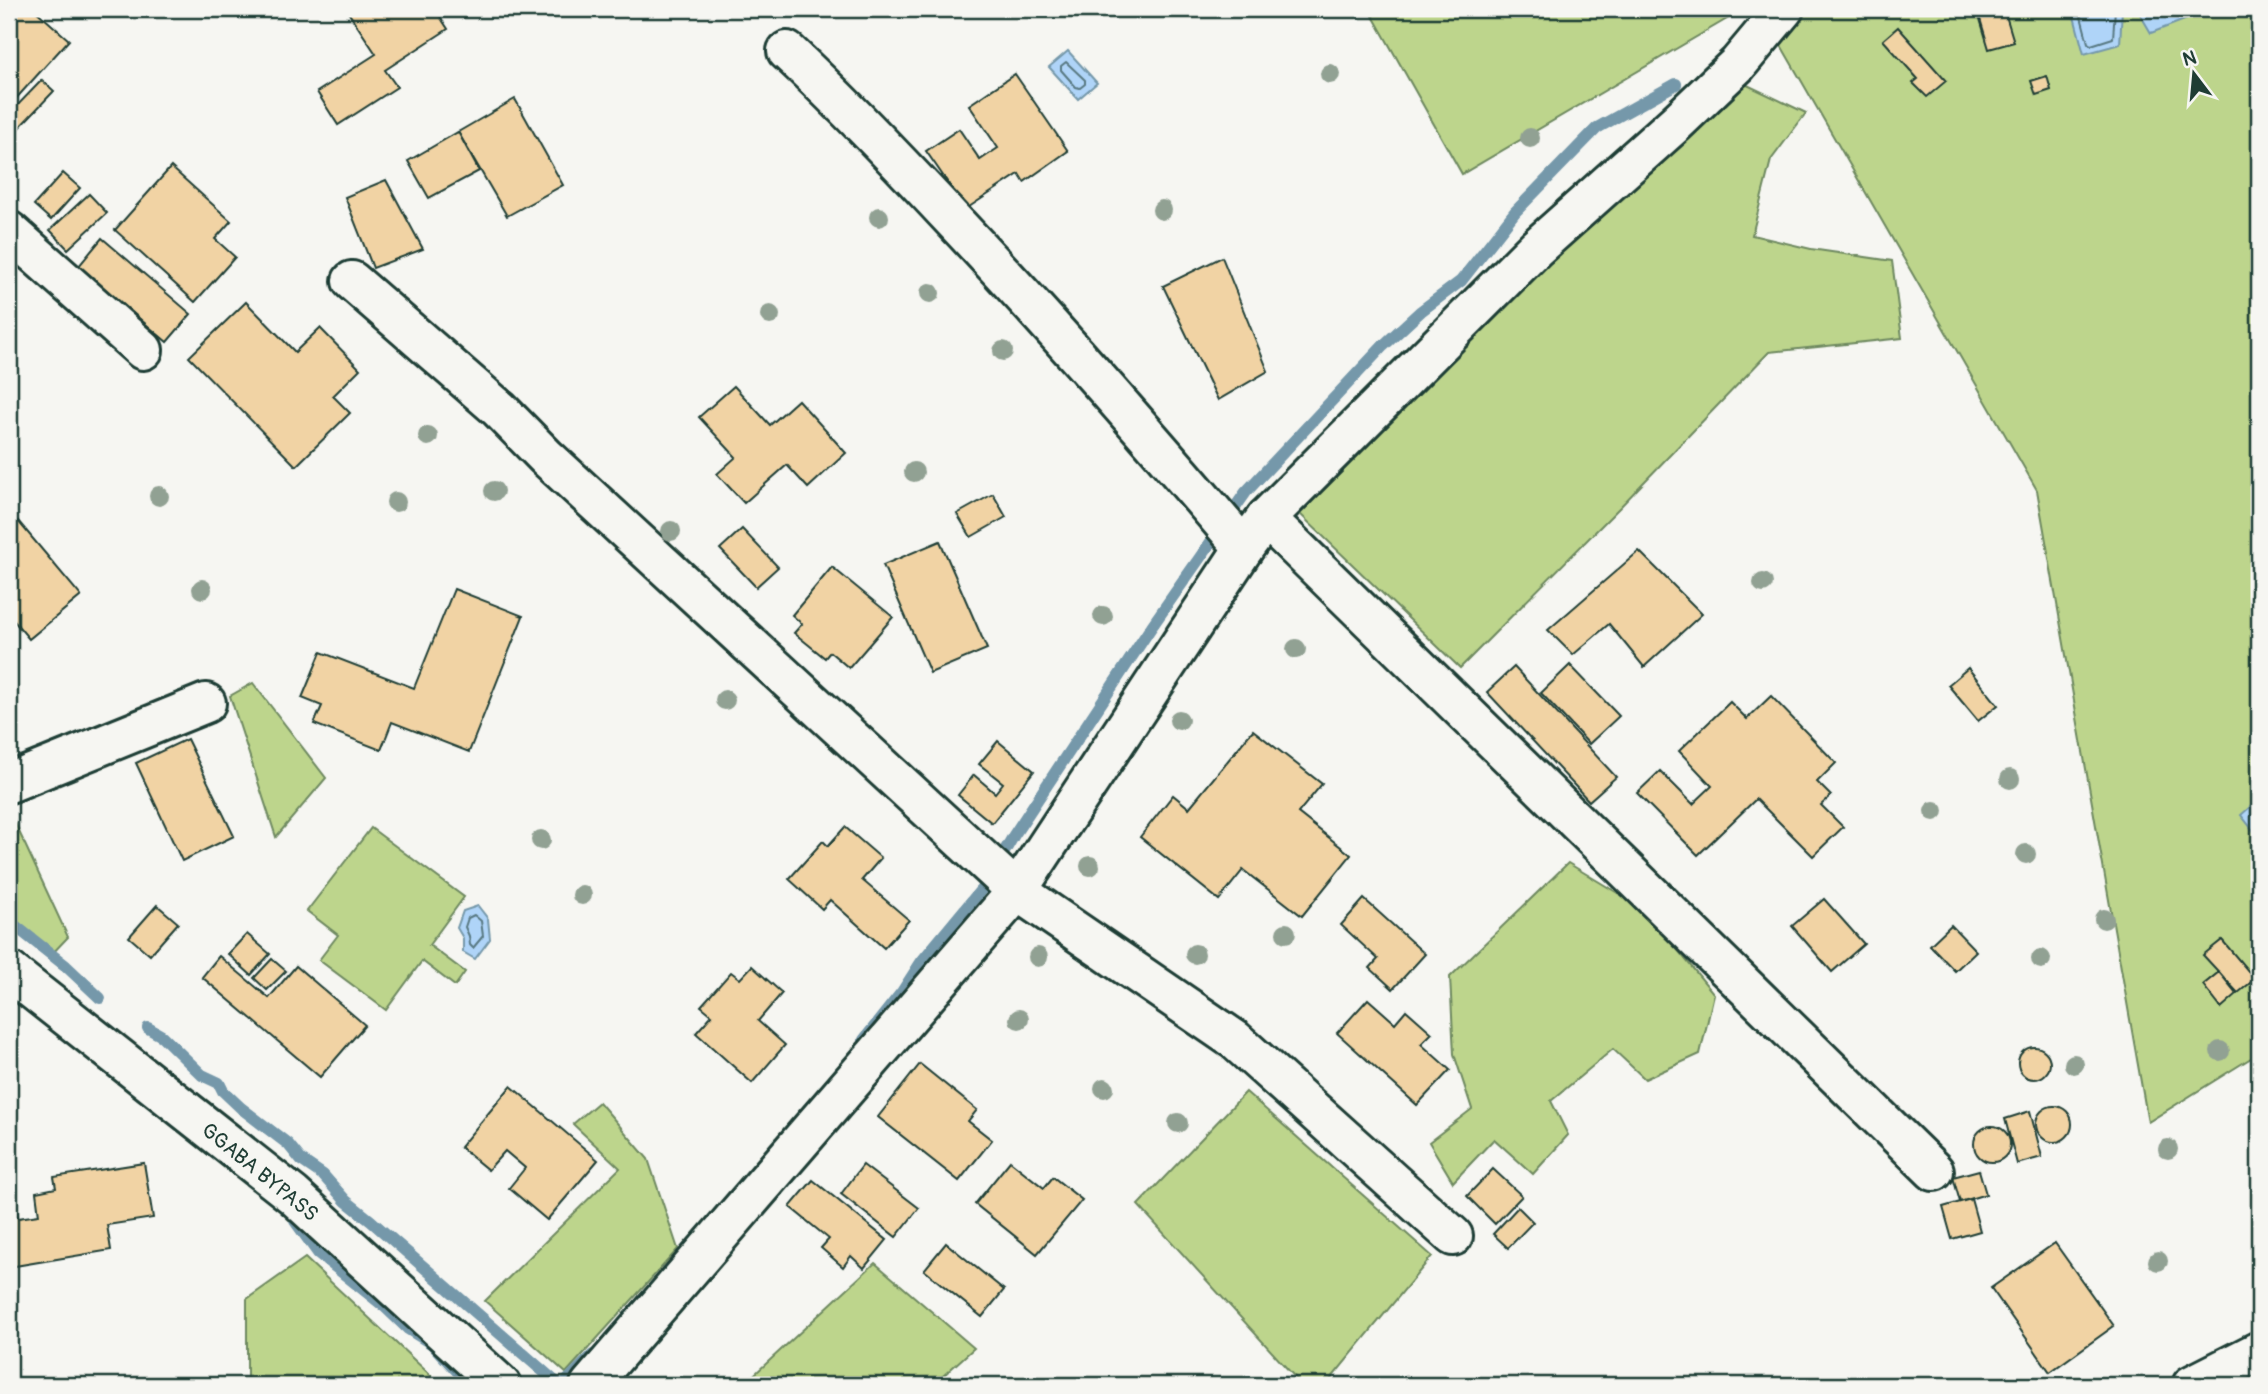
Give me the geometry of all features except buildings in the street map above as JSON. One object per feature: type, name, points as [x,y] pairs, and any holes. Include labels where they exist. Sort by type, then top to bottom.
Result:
[{"type":"street","points":[[590,1385],[1017,891],[1255,533],[1536,248],[1738,64],[1784,9]]},
{"type":"street","points":[[786,51],[825,86],[1255,533],[1934,1171]]},
{"type":"street","points":[[9,231],[143,350]]},
{"type":"street","points":[[352,281],[499,409],[546,457],[1017,891],[1235,1040],[1453,1236]]},
{"type":"street","points":[[9,783],[206,704]]},
{"type":"street","name":"GGABA BYPASS","points":[[9,971],[293,1195],[501,1385]]},
{"type":"street","points":[[2192,1385],[2259,1352]]},
{"type":"green space","points":[[1369,9],[1744,9],[1462,174]]},
{"type":"green space","points":[[1760,9],[2259,9],[2259,1053],[2148,1122],[2037,490]]},
{"type":"green space","points":[[1743,83],[1806,113],[1771,160],[1752,235],[1811,249],[1892,261],[1902,338],[1769,352],[1460,668],[1300,514],[1643,168]]},
{"type":"green space","points":[[253,683],[326,778],[276,837],[230,696]]},
{"type":"green space","points":[[9,810],[68,937],[49,957],[9,917]]},
{"type":"green space","points":[[371,828],[464,897],[429,945],[465,972],[455,986],[422,961],[386,1010],[319,960],[338,935],[307,911]]},
{"type":"green space","points":[[1568,863],[1644,909],[1714,994],[1700,1054],[1645,1079],[1613,1049],[1551,1101],[1568,1135],[1533,1174],[1494,1139],[1453,1182],[1429,1142],[1472,1109],[1454,1054],[1450,977]]},
{"type":"green space","points":[[1246,1092],[1432,1256],[1326,1385],[1302,1385],[1138,1205]]},
{"type":"green space","points":[[599,1102],[648,1159],[678,1249],[566,1373],[485,1301],[620,1168],[573,1124]]},
{"type":"green space","points":[[305,1258],[441,1385],[247,1385],[247,1299]]},
{"type":"green space","points":[[875,1263],[974,1348],[933,1385],[743,1385]]},
{"type":"water","points":[[2072,9],[2122,9],[2120,44],[2084,54]]},
{"type":"water","points":[[2137,9],[2213,9],[2151,33]]},
{"type":"water","points":[[1068,51],[1097,83],[1078,99],[1049,67]]},
{"type":"water","points":[[2259,799],[2259,838],[2241,815]]},
{"type":"water","points":[[478,906],[488,919],[490,939],[475,959],[463,952],[463,938],[457,928],[463,911]]},
{"type":"waterway","points":[[864,1040],[902,992],[922,961],[985,885],[1014,835],[1152,626],[1246,492],[1383,346],[1421,311],[1461,281],[1515,212],[1597,128],[1676,84]]},
{"type":"waterway","points":[[9,921],[66,966],[100,998]]},
{"type":"waterway","points":[[148,1028],[162,1036],[202,1075],[219,1083],[223,1091],[241,1108],[288,1144],[301,1160],[323,1175],[346,1201],[559,1385]]},
{"type":"waterway","points":[[295,1221],[318,1253],[408,1329],[432,1344],[470,1385]]},
{"type":"waterway","points":[[563,1385],[593,1355]]}]
